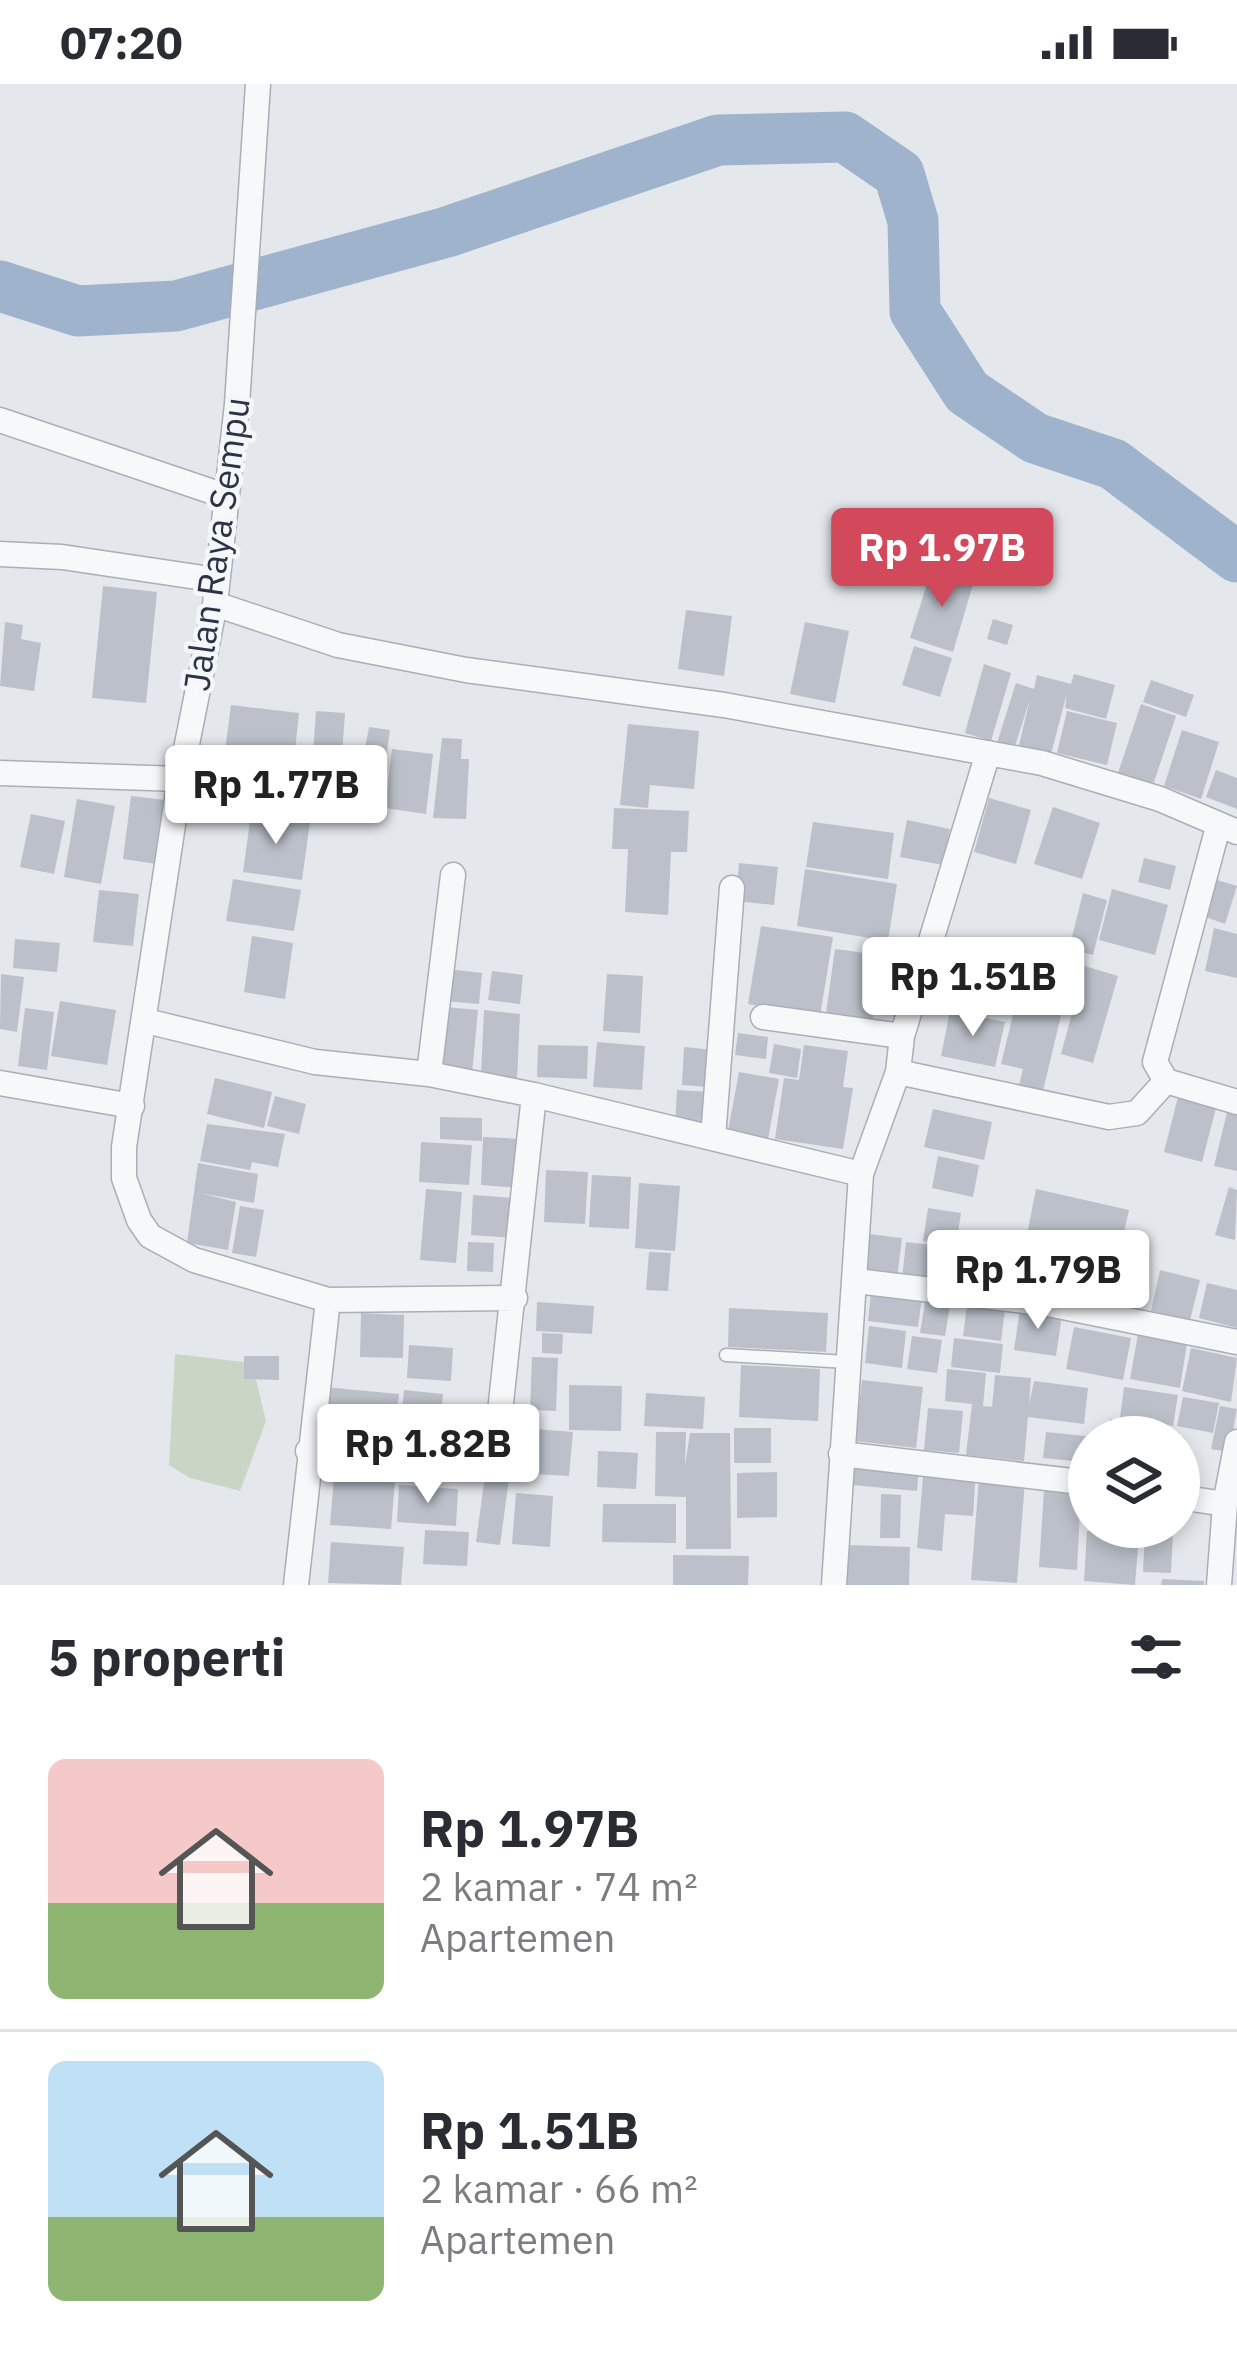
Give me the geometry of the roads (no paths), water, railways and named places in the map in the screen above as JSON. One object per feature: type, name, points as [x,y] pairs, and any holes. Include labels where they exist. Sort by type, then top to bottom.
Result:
[{"type":"street","name":"Jalan Raya Sempu","points":[[258,84],[237,404],[216,592],[180,779],[124,1178],[150,1236],[194,1260],[328,1300],[514,1298]]},
{"type":"street","points":[[0,420],[225,496]]},
{"type":"street","points":[[0,554],[62,557],[216,592],[338,645],[466,670],[724,705],[988,753],[1133,790],[1227,829],[1159,1032],[1155,1062],[1166,1081],[1237,1102]]},
{"type":"street","points":[[834,1585],[861,1174],[898,1072],[902,1036],[988,753]]},
{"type":"street","points":[[0,773],[180,779]]},
{"type":"street","points":[[429,1074],[453,875]]},
{"type":"street","points":[[713,1138],[732,888]]},
{"type":"street","points":[[763,1017],[902,1036]]},
{"type":"street","points":[[146,1021],[315,1062],[429,1074],[534,1095],[861,1174]]},
{"type":"street","points":[[898,1072],[1109,1117],[1137,1113],[1166,1081]]},
{"type":"street","points":[[0,1082],[132,1106]]},
{"type":"street","points":[[308,1451],[505,1450],[534,1095]]},
{"type":"street","points":[[856,1281],[1043,1303],[1237,1342]]},
{"type":"street","points":[[296,1585],[328,1300]]},
{"type":"street","points":[[1220,1585],[1225,1504],[1237,1442]]},
{"type":"street","points":[[841,1454],[1068,1481]]},
{"type":"street","points":[[1200,1500],[1225,1504]]},
{"type":"lane","points":[[726,1355],[847,1362]]},
{"type":"waterway","points":[[0,286],[78,311],[176,306],[447,232],[718,140],[845,137],[899,174],[913,221],[915,311],[967,392],[1035,438],[1113,464],[1237,557]]}]
